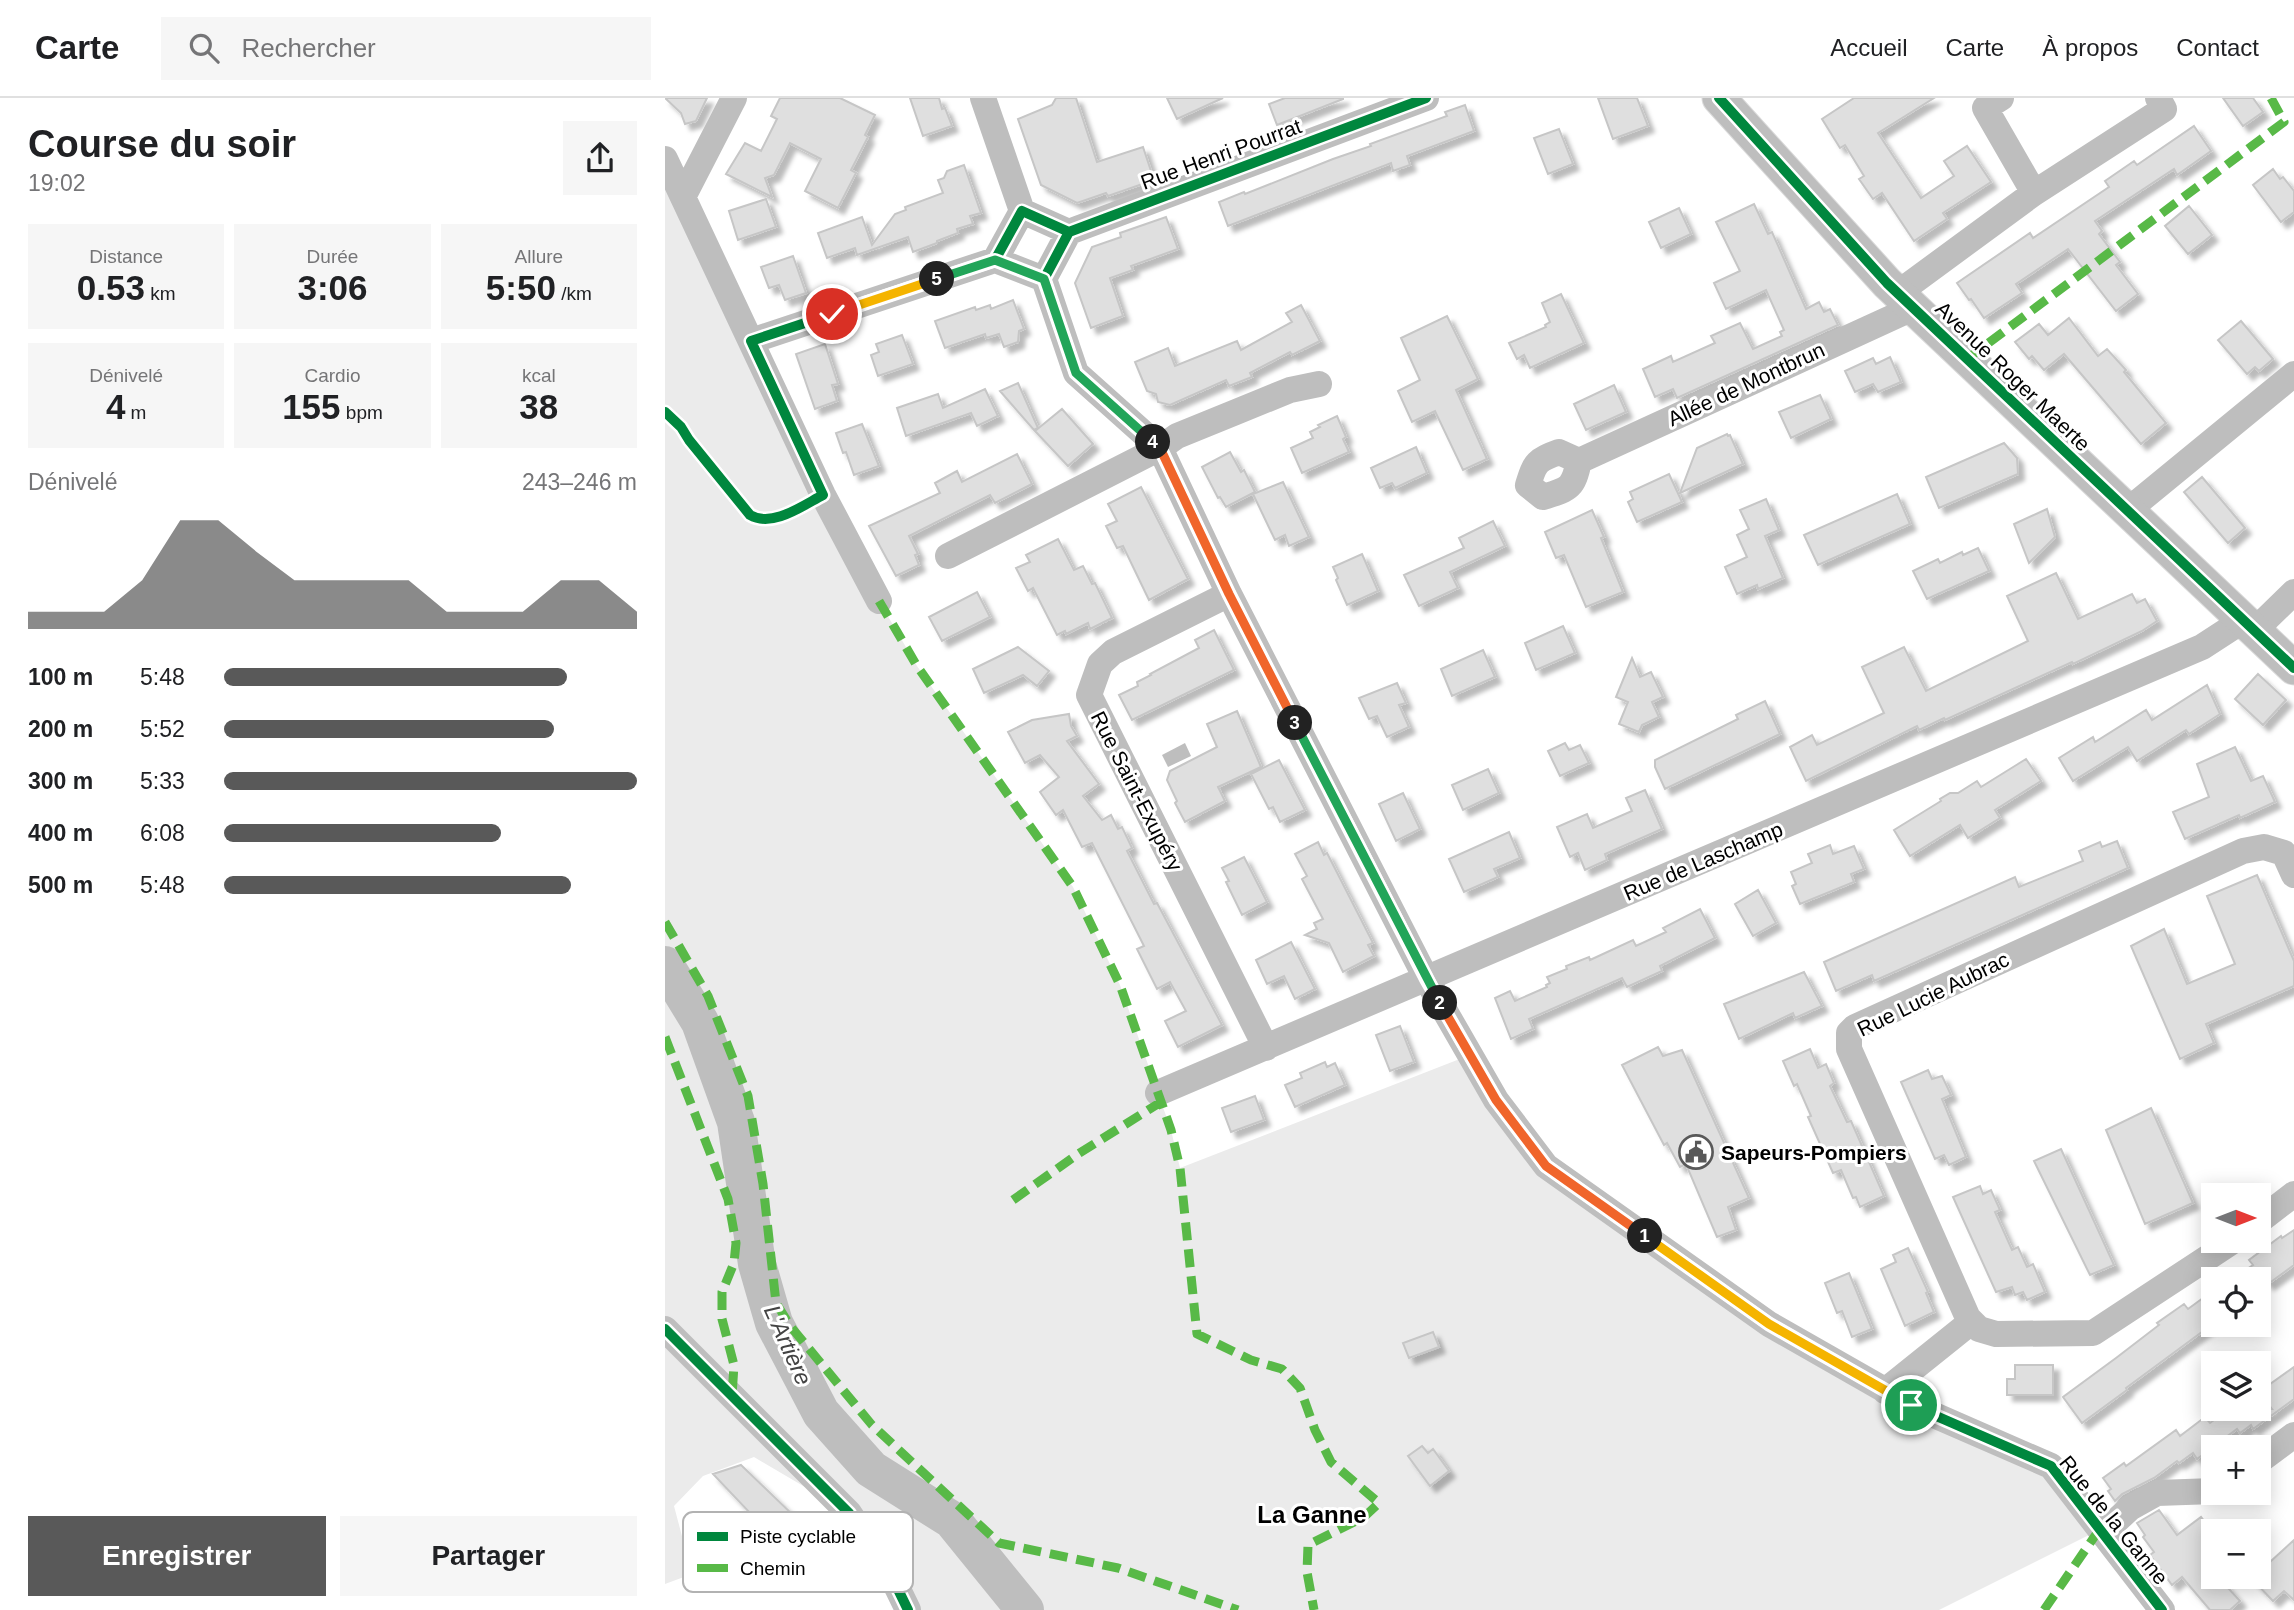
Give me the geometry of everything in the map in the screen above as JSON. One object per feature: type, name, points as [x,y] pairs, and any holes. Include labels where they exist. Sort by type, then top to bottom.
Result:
[{"type":"main road","name":"Avenue Roger Maerte","points":[[1719,98],[1906,301],[2294,668]]},
{"type":"street","points":[[683,197],[734,98]]},
{"type":"street","points":[[983,98],[1021,211],[995,260]]},
{"type":"street","name":"Rue Henri Pourrat","points":[[1069,232],[1426,98]]},
{"type":"street","points":[[2001,98],[1985,108],[2035,193]]},
{"type":"street","name":"Allée de Montbrun","points":[[1579,461],[1906,301],[2035,193],[2164,109],[2158,98]]},
{"type":"street","points":[[665,159],[823,495],[879,601]]},
{"type":"street","points":[[1021,211],[1069,232],[1044,279],[1076,373],[1160,448]]},
{"type":"street","points":[[751,341],[995,260],[1044,279]]},
{"type":"street","points":[[2127,512],[2294,373]]},
{"type":"street","points":[[947,556],[1160,448],[1177,436],[1268,398],[1319,384]]},
{"type":"street","name":"Rue de la Ganne","points":[[1160,448],[1229,594],[1427,980],[1496,1100],[1546,1166],[1769,1324],[1911,1405],[2051,1466],[2162,1610]]},
{"type":"street","name":"Rue de Laschamp","points":[[1158,1093],[2202,647],[2248,626],[2294,592]]},
{"type":"street","name":"Rue Saint-Exupéry","points":[[1229,594],[1113,652],[1100,664],[1089,695],[1266,1048]]},
{"type":"street","name":"Rue Lucie Aubrac","points":[[1971,1322],[1849,1049],[1849,1033],[1855,1027],[2243,851],[2264,847],[2284,853],[2294,875]]},
{"type":"street","points":[[2271,1212],[2294,1194]]},
{"type":"street","points":[[1885,1391],[1971,1322],[1979,1329],[1996,1334],[2093,1333],[2215,1253]]},
{"type":"street","points":[[665,1329],[848,1512]]},
{"type":"street","points":[[2271,1452],[2294,1435]]},
{"type":"street","points":[[2103,1533],[2130,1508],[2157,1493],[2201,1491]]},
{"type":"street","points":[[899,1592],[908,1610]]},
{"type":"shaded area","points":[[665,159],[879,601],[917,666],[1073,887],[1120,985],[1171,1130],[1180,1168],[1470,1055],[1546,1166],[1769,1324],[2051,1466],[2099,1530],[1939,1610],[908,1610],[897,1592],[913,1592],[913,1512],[847,1512],[754,1457],[703,1476],[674,1506],[683,1540],[683,1577],[665,1584]]},
{"type":"shaded area","points":[[1185,743],[1191,756],[1168,767],[1162,755]]},
{"type":"building","points":[[665,98],[707,98],[696,121],[685,124],[681,113]]},
{"type":"building","points":[[780,98],[840,98],[875,115],[865,135],[868,137],[851,170],[856,173],[838,208],[805,191],[821,159],[790,143],[774,175],[765,178],[772,197],[726,174],[745,143],[761,151],[777,119],[771,116]]},
{"type":"building","points":[[910,98],[939,98],[952,126],[923,136]]},
{"type":"building","points":[[1056,98],[1076,98],[1097,162],[1143,147],[1154,180],[1108,196],[1106,193],[1077,203],[1041,185],[1018,119],[1052,105]]},
{"type":"building","points":[[1167,98],[1223,98],[1177,119]]},
{"type":"building","points":[[1285,98],[1343,99],[1277,125],[1269,104]]},
{"type":"building","points":[[1598,98],[1637,98],[1648,126],[1613,139]]},
{"type":"building","points":[[1854,98],[1934,98],[1878,133],[1921,198],[1954,176],[1944,161],[1967,146],[1991,182],[1943,213],[1947,219],[1914,241],[1882,193],[1873,199],[1859,179],[1864,176],[1845,145],[1840,148],[1822,119]]},
{"type":"building","points":[[2223,98],[2253,98],[2263,112],[2243,126]]},
{"type":"building","points":[[1465,105],[1474,131],[1407,156],[1410,165],[1393,171],[1391,163],[1228,226],[1219,202],[1371,146],[1370,144],[1447,116],[1445,112]]},
{"type":"building","points":[[2194,126],[2211,151],[2177,175],[2174,169],[2095,221],[2102,231],[2099,234],[2120,262],[2116,265],[2138,294],[2116,311],[2068,249],[2016,284],[2022,293],[1984,318],[1957,283],[2030,233],[2033,238],[2109,187],[2105,181],[2134,161],[2137,165]]},
{"type":"building","points":[[1559,129],[1573,164],[1548,174],[1534,138]]},
{"type":"building","points":[[964,165],[981,213],[970,216],[973,224],[957,229],[958,233],[913,252],[908,237],[857,255],[855,248],[827,258],[818,233],[862,217],[872,245],[895,214],[906,210],[905,207],[943,193],[938,180],[944,178],[947,171]]},
{"type":"building","points":[[2273,169],[2294,191],[2294,212],[2281,222],[2253,185]]},
{"type":"building","points":[[766,199],[776,227],[738,240],[729,211]]},
{"type":"building","points":[[1754,204],[1768,234],[1772,232],[1806,309],[1819,302],[1824,312],[1830,309],[1838,325],[1677,398],[1673,389],[1655,397],[1643,369],[1671,356],[1673,362],[1715,343],[1711,336],[1740,323],[1753,349],[1782,336],[1780,332],[1784,330],[1766,290],[1726,309],[1714,283],[1740,271],[1716,222]]},
{"type":"building","points":[[2189,206],[2212,235],[2188,254],[2165,226]]},
{"type":"building","points":[[1679,208],[1691,234],[1661,248],[1649,222]]},
{"type":"building","points":[[1166,217],[1178,249],[1131,266],[1133,270],[1110,278],[1123,316],[1091,328],[1075,283],[1092,247],[1121,237],[1120,233]]},
{"type":"building","points":[[793,256],[806,293],[785,300],[779,285],[769,288],[761,267]]},
{"type":"building","points":[[1561,294],[1584,343],[1530,368],[1524,355],[1517,359],[1509,343],[1546,327],[1550,322],[1542,303]]},
{"type":"building","points":[[1013,300],[1024,329],[1019,331],[1018,342],[1004,347],[999,334],[986,338],[985,334],[945,348],[935,321],[975,307],[976,310],[990,305],[991,309]]},
{"type":"building","points":[[1301,305],[1320,341],[1292,355],[1290,352],[1250,373],[1252,377],[1229,386],[1226,380],[1170,405],[1158,402],[1156,394],[1147,391],[1135,362],[1168,348],[1175,366],[1237,341],[1241,350],[1292,322],[1286,313]]},
{"type":"building","points":[[1447,316],[1478,379],[1456,390],[1487,459],[1463,470],[1435,411],[1412,422],[1398,391],[1420,380],[1401,338]]},
{"type":"building","points":[[2069,318],[2098,356],[2107,349],[2166,423],[2141,444],[2064,354],[2044,370],[2032,356],[2029,359],[2015,342],[2039,324],[2048,335]]},
{"type":"building","points":[[2241,321],[2273,359],[2259,371],[2255,367],[2247,374],[2218,340]]},
{"type":"building","points":[[902,335],[913,364],[878,376],[871,355],[879,352],[876,344]]},
{"type":"building","points":[[825,344],[838,384],[832,385],[837,401],[815,409],[796,354]]},
{"type":"building","points":[[1890,357],[1901,382],[1878,392],[1873,384],[1855,392],[1845,371],[1873,358],[1876,364]]},
{"type":"building","points":[[1018,383],[1038,428],[1034,430],[1000,391]]},
{"type":"building","points":[[1614,385],[1626,412],[1586,430],[1574,404]]},
{"type":"building","points":[[985,389],[998,416],[977,426],[971,413],[906,436],[897,408],[938,394],[943,408]]},
{"type":"building","points":[[1820,395],[1831,419],[1791,438],[1779,412]]},
{"type":"building","points":[[1062,409],[1093,444],[1068,466],[1035,431]]},
{"type":"building","points":[[1337,416],[1349,452],[1302,473],[1291,448],[1313,438],[1310,432]]},
{"type":"building","points":[[862,424],[879,466],[854,475],[836,433]]},
{"type":"building","points":[[1730,435],[1743,464],[1680,493],[1697,448]]},
{"type":"building","points":[[2004,443],[2017,458],[2018,474],[1939,508],[1926,477]]},
{"type":"building","points":[[1416,447],[1427,473],[1395,488],[1392,483],[1380,488],[1371,468]]},
{"type":"building","points":[[1230,452],[1241,472],[1244,470],[1255,492],[1226,507],[1220,497],[1218,498],[1202,467]]},
{"type":"building","points":[[1017,454],[1032,484],[995,503],[990,495],[909,536],[918,554],[915,555],[919,565],[896,576],[869,526],[940,493],[935,483],[957,471],[962,482]]},
{"type":"building","points":[[1669,474],[1682,502],[1637,522],[1628,502],[1633,499],[1630,492]]},
{"type":"building","points":[[2202,477],[2245,528],[2228,543],[2184,492]]},
{"type":"building","points":[[1283,482],[1309,537],[1289,546],[1285,535],[1275,540],[1253,494]]},
{"type":"building","points":[[1141,487],[1188,579],[1149,600],[1123,546],[1117,548],[1106,526],[1117,521],[1108,504]]},
{"type":"building","points":[[1897,494],[1910,524],[1818,565],[1804,535]]},
{"type":"building","points":[[1766,499],[1779,530],[1765,536],[1783,578],[1758,589],[1757,585],[1737,594],[1725,567],[1747,557],[1737,535],[1749,529],[1740,510]]},
{"type":"building","points":[[2047,509],[2055,537],[2029,563],[2014,524]]},
{"type":"building","points":[[1592,510],[1623,592],[1586,607],[1564,555],[1556,558],[1545,532]]},
{"type":"building","points":[[1493,521],[1505,546],[1450,572],[1458,588],[1419,606],[1404,575],[1464,548],[1459,538]]},
{"type":"building","points":[[1058,539],[1074,570],[1083,566],[1092,584],[1095,583],[1112,618],[1090,629],[1088,623],[1066,634],[1065,631],[1057,635],[1033,588],[1028,591],[1016,568],[1030,562],[1026,555]]},
{"type":"building","points":[[1978,548],[1989,571],[1927,599],[1913,571],[1938,559],[1940,563],[1962,552],[1963,555]]},
{"type":"building","points":[[1362,554],[1378,591],[1347,605],[1333,567]]},
{"type":"building","points":[[2056,573],[2078,619],[2132,594],[2137,603],[2145,599],[2157,621],[2073,664],[2072,662],[1945,720],[1944,718],[1919,730],[1917,726],[1806,781],[1790,747],[1812,735],[1817,745],[1884,713],[1862,667],[1904,647],[1926,691],[2028,641],[2007,596]]},
{"type":"building","points":[[977,592],[990,617],[942,641],[929,617]]},
{"type":"building","points":[[1563,626],[1575,653],[1536,670],[1525,643]]},
{"type":"building","points":[[1214,630],[1234,670],[1132,720],[1119,695],[1138,686],[1137,682],[1150,674],[1199,648],[1195,640]]},
{"type":"building","points":[[1018,647],[1049,671],[1037,686],[1023,675],[984,693],[973,669]]},
{"type":"building","points":[[1483,650],[1495,677],[1452,696],[1441,669]]},
{"type":"building","points":[[1632,658],[1640,677],[1651,672],[1663,697],[1652,702],[1659,717],[1642,725],[1639,732],[1619,724],[1628,702],[1616,697]]},
{"type":"building","points":[[2258,674],[2286,700],[2263,725],[2235,699]]},
{"type":"building","points":[[1397,683],[1406,703],[1399,705],[1409,727],[1387,737],[1377,716],[1369,719],[1359,698]]},
{"type":"building","points":[[2207,685],[2220,714],[2189,734],[2186,730],[2137,761],[2128,747],[2073,781],[2059,758],[2093,737],[2095,742],[2146,710],[2152,720]]},
{"type":"building","points":[[1765,701],[1780,734],[1665,789],[1655,767],[1655,760],[1738,719],[1736,715]]},
{"type":"building","points":[[1237,711],[1261,767],[1218,787],[1225,801],[1185,822],[1167,780],[1170,771],[1217,747],[1207,724]]},
{"type":"building","points":[[1069,714],[1071,726],[1077,736],[1067,741],[1099,784],[1083,796],[1102,820],[1111,815],[1118,829],[1122,827],[1132,848],[1127,851],[1222,1025],[1178,1047],[1165,1021],[1186,1011],[1170,982],[1157,989],[1137,949],[1144,946],[1092,843],[1082,847],[1063,810],[1056,815],[1040,792],[1059,777],[1040,755],[1025,763],[1008,732],[1032,720]]},
{"type":"building","points":[[1565,743],[1569,750],[1580,745],[1589,763],[1560,776],[1548,751]]},
{"type":"building","points":[[2235,747],[2251,781],[2263,776],[2275,802],[2185,839],[2173,812],[2209,797],[2197,764]]},
{"type":"building","points":[[2026,759],[2041,781],[1995,810],[2000,818],[1968,838],[1960,825],[1910,856],[1894,830],[1950,793],[1958,793],[1977,781],[1981,787]]},
{"type":"building","points":[[1279,760],[1305,810],[1280,822],[1273,807],[1269,809],[1251,774]]},
{"type":"building","points":[[1488,769],[1499,793],[1463,810],[1452,785]]},
{"type":"building","points":[[1645,790],[1662,829],[1605,854],[1607,860],[1585,870],[1578,853],[1570,857],[1557,827],[1587,814],[1593,828],[1632,811],[1626,798]]},
{"type":"building","points":[[1403,793],[1420,829],[1396,841],[1379,804]]},
{"type":"building","points":[[1509,832],[1520,858],[1494,869],[1498,877],[1464,892],[1449,859]]},
{"type":"building","points":[[2117,841],[2128,868],[1874,981],[1872,975],[1836,991],[1824,962],[2015,877],[2019,887],[2083,861],[2079,851],[2100,842],[2102,847]]},
{"type":"building","points":[[1318,842],[1324,855],[1327,853],[1373,943],[1368,945],[1374,956],[1343,972],[1329,943],[1305,935],[1317,929],[1314,923],[1323,919],[1302,879],[1307,876],[1295,854]]},
{"type":"building","points":[[1830,845],[1833,854],[1854,846],[1864,869],[1851,874],[1854,882],[1800,904],[1792,886],[1796,884],[1791,872],[1812,863],[1808,854]]},
{"type":"building","points":[[1244,857],[1267,902],[1242,915],[1222,868]]},
{"type":"building","points":[[2257,875],[2294,961],[2294,986],[2206,1024],[2214,1043],[2180,1059],[2131,946],[2164,929],[2187,984],[2235,964],[2207,896]]},
{"type":"building","points":[[1758,890],[1776,923],[1753,936],[1735,904]]},
{"type":"building","points":[[1700,909],[1715,938],[1660,966],[1662,971],[1627,987],[1622,978],[1529,1019],[1533,1029],[1511,1039],[1495,998],[1510,991],[1515,1001],[1547,987],[1550,983],[1547,977],[1567,969],[1566,966],[1589,957],[1590,960],[1633,940],[1636,946],[1666,932],[1663,928]]},
{"type":"building","points":[[1291,942],[1315,989],[1295,999],[1284,976],[1267,984],[1256,960]]},
{"type":"building","points":[[1804,972],[1822,1006],[1795,1018],[1793,1013],[1739,1039],[1724,1004]]},
{"type":"building","points":[[1400,1026],[1414,1062],[1390,1071],[1376,1035]]},
{"type":"building","points":[[1658,1047],[1663,1056],[1682,1050],[1749,1198],[1728,1207],[1736,1230],[1717,1237],[1686,1164],[1680,1167],[1667,1143],[1664,1145],[1622,1065]]},
{"type":"building","points":[[1810,1049],[1818,1068],[1826,1064],[1834,1083],[1830,1086],[1847,1122],[1851,1121],[1884,1196],[1860,1207],[1856,1197],[1853,1198],[1841,1170],[1833,1173],[1808,1117],[1811,1116],[1797,1084],[1794,1086],[1783,1061]]},
{"type":"building","points":[[1325,1062],[1327,1067],[1335,1063],[1345,1085],[1295,1107],[1285,1085],[1302,1078],[1300,1073]]},
{"type":"building","points":[[1928,1070],[1932,1079],[1942,1076],[1951,1095],[1942,1099],[1966,1157],[1949,1165],[1944,1155],[1935,1159],[1901,1082]]},
{"type":"building","points":[[1255,1096],[1264,1120],[1231,1132],[1222,1108]]},
{"type":"building","points":[[2151,1108],[2193,1203],[2145,1224],[2106,1130]]},
{"type":"building","points":[[2061,1149],[2114,1265],[2090,1275],[2034,1161]]},
{"type":"building","points":[[1980,1186],[1983,1194],[1991,1190],[2000,1210],[1995,1212],[2012,1250],[2018,1247],[2027,1267],[2033,1264],[2045,1292],[2027,1300],[2023,1292],[2015,1295],[2012,1287],[1996,1292],[1953,1197]]},
{"type":"building","points":[[2294,1230],[2294,1265],[2271,1282],[2271,1267],[2250,1267],[2253,1265],[2249,1260],[2258,1253],[2271,1253],[2271,1244],[2281,1236],[2282,1238]]},
{"type":"building","points":[[1908,1248],[1934,1312],[1905,1326],[1881,1269],[1896,1262],[1893,1255]]},
{"type":"building","points":[[1849,1273],[1872,1329],[1852,1337],[1842,1311],[1837,1313],[1825,1283]]},
{"type":"building","points":[[2201,1300],[2201,1333],[2082,1423],[2063,1397],[2159,1325],[2157,1323],[2184,1304],[2188,1309]]},
{"type":"building","points":[[1433,1332],[1439,1347],[1409,1358],[1403,1343]]},
{"type":"building","points":[[2015,1365],[2053,1365],[2053,1395],[2007,1395],[2007,1379],[2015,1379]]},
{"type":"building","points":[[2294,1367],[2294,1399],[2271,1416],[2272,1409],[2271,1383]]},
{"type":"building","points":[[2201,1420],[2210,1423],[2264,1421],[2253,1429],[2251,1425],[2240,1433],[2237,1429],[2229,1435],[2201,1435],[2201,1456],[2197,1459],[2193,1453],[2179,1463],[2177,1461],[2115,1501],[2103,1478],[2124,1463],[2126,1466],[2176,1430],[2180,1436]]},
{"type":"building","points":[[1422,1446],[1428,1453],[1433,1449],[1449,1471],[1430,1486],[1408,1456]]},
{"type":"building","points":[[741,1465],[790,1512],[749,1512],[713,1474]]},
{"type":"building","points":[[2159,1510],[2177,1535],[2201,1517],[2201,1589],[2229,1589],[2240,1601],[2230,1610],[2210,1610],[2182,1577],[2172,1585],[2150,1555],[2154,1552],[2137,1523]]},
{"type":"building","points":[[2294,1540],[2294,1600],[2284,1591],[2273,1601],[2262,1589],[2271,1589],[2271,1561]]},
{"type":"waterway","name":"L'Artière","points":[[665,965],[700,1022],[736,1122],[757,1264],[774,1323],[821,1413],[871,1469],[952,1520],[1025,1610]]},
{"type":"marked path","points":[[1967,359],[2284,122],[2271,98]]},
{"type":"marked path","points":[[879,601],[917,666],[1073,887],[1120,985],[1171,1130],[1180,1168],[1197,1334],[1251,1360],[1282,1369],[1300,1388],[1315,1430],[1331,1462],[1379,1503],[1364,1517],[1308,1545],[1307,1572],[1314,1610]]},
{"type":"marked path","points":[[665,922],[708,996],[748,1096],[763,1184],[776,1303],[791,1327],[872,1425],[999,1543],[1118,1568],[1238,1610]]},
{"type":"marked path","points":[[665,1037],[728,1199],[736,1243],[734,1263],[722,1292],[722,1319],[734,1365],[732,1396]]},
{"type":"marked path","points":[[1013,1200],[1078,1154],[1161,1102]]},
{"type":"marked path","points":[[2044,1610],[2099,1530]]},
{"type":"cycle path","points":[[1069,232],[1426,98]]},
{"type":"cycle path","points":[[1719,98],[1887,283],[2294,668]]},
{"type":"cycle path","points":[[1022,211],[1069,232],[1044,279],[995,260],[1022,211]]},
{"type":"cycle path","points":[[665,412],[681,427],[750,515],[768,519],[796,510],[823,495],[751,341],[995,260]]},
{"type":"cycle path","points":[[1044,279],[1076,373],[1160,448],[1229,594],[1427,980],[1496,1100],[1546,1166],[1769,1324],[1911,1405],[2051,1466],[2162,1610]]},
{"type":"cycle path","points":[[665,1329],[848,1512]]},
{"type":"cycle path","points":[[899,1592],[908,1610]]},
{"type":"place","name":"Sapeurs-Pompiers","points":[[1696,1152]]},
{"type":"district","name":"La Ganne","points":[[1312,1514]]},
{"type":"route","points":[[832,314],[995,260],[1044,279],[1076,373],[1160,448],[1229,594],[1427,980],[1496,1100],[1546,1166],[1769,1324],[1911,1405]]}]
